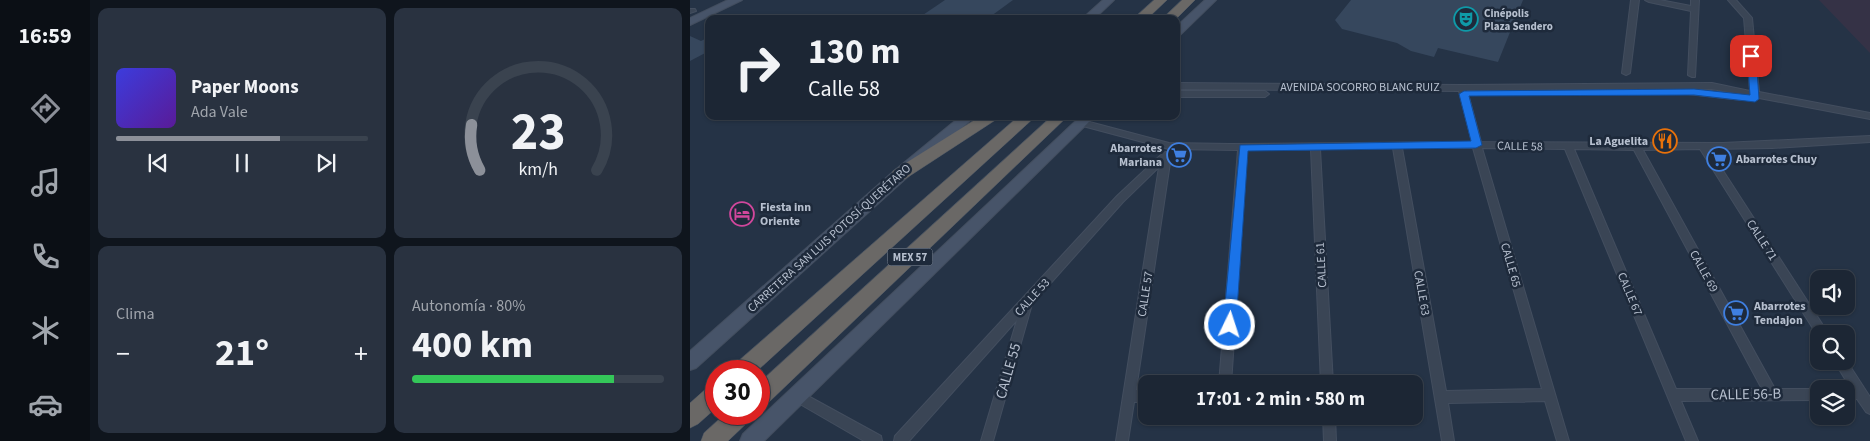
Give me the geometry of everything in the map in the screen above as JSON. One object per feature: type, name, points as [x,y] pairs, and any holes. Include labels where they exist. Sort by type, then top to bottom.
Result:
[{"type":"highway","points":[[1144,15],[1161,0]]},
{"type":"highway","points":[[1173,15],[1190,0]]},
{"type":"highway","points":[[1179,15],[1190,0]]},
{"type":"highway","points":[[899,175],[986,120]]},
{"type":"highway","name":"MEX 57","points":[[754,360],[1024,120]]},
{"type":"highway","name":"MEX 57","points":[[770,387],[1057,120]]},
{"type":"highway","points":[[690,417],[705,404]]},
{"type":"highway","points":[[712,441],[729,425]]},
{"type":"main road","points":[[690,15],[716,0]]},
{"type":"main road","points":[[690,15],[737,0]]},
{"type":"main road","points":[[1092,15],[1109,0]]},
{"type":"main road","points":[[1180,29],[1211,0]]},
{"type":"main road","name":"CARRETERA SAN LUIS POTOSÍ-QUERÉTARO","points":[[690,362],[899,175],[964,120]]},
{"type":"main road","points":[[750,441],[1086,120]]},
{"type":"street","points":[[1626,73],[1635,0]]},
{"type":"street","points":[[1649,0],[1694,9]]},
{"type":"street","points":[[1692,75],[1695,0]]},
{"type":"street","points":[[1732,0],[1748,18],[1754,96]]},
{"type":"street","name":"AVENIDA SOCORRO BLANC RUIZ","points":[[1180,86],[1463,91]]},
{"type":"street","name":"AVENIDA SOCORRO BLANC RUIZ","points":[[1180,94],[1693,89],[1754,96],[1870,116]]},
{"type":"street","name":"CALLE 65","points":[[1463,91],[1476,145],[1563,441]]},
{"type":"street","name":"AVENIDA SOCORRO BLANC RUIZ","points":[[1754,96],[1870,121]]},
{"type":"street","name":"CALLE 58","points":[[1086,120],[1168,151],[1397,145],[1702,147],[1814,144],[1870,139]]},
{"type":"street","name":"CALLE 63","points":[[1397,145],[1448,441]]},
{"type":"street","name":"CALLE 61","points":[[1315,146],[1327,375]]},
{"type":"street","name":"CALLE 67","points":[[1568,146],[1692,441]]},
{"type":"street","name":"CALLE 71","points":[[1702,147],[1816,325]]},
{"type":"street","points":[[1226,375],[1243,148]]},
{"type":"street","name":"CALLE 69","points":[[1637,148],[1771,394]]},
{"type":"street","name":"CALLE 53","points":[[900,441],[1120,198],[1168,151]]},
{"type":"street","name":"CALLE 57","points":[[1122,441],[1168,151]]},
{"type":"street","name":"CALLE 55","points":[[987,441],[1028,301]]},
{"type":"street","points":[[1846,370],[1870,408]]},
{"type":"street","points":[[1855,393],[1861,393]]},
{"type":"street","name":"CALLE 56-B","points":[[1672,395],[1810,394]]},
{"type":"street","points":[[797,396],[876,441]]},
{"type":"street","points":[[1129,396],[1138,396]]},
{"type":"street","points":[[1440,396],[1550,396]]},
{"type":"street","points":[[1329,425],[1330,441]]},
{"type":"shaded area","points":[[1819,0],[1870,0],[1870,53]]},
{"type":"building","points":[[945,0],[1013,0],[992,15],[923,15]]},
{"type":"building","points":[[1351,0],[1523,0],[1498,62],[1438,48],[1434,57],[1411,51],[1397,43],[1342,29],[1335,20]]},
{"type":"building","points":[[690,36],[701,41],[705,39],[705,53],[690,61]]},
{"type":"place","name":"Cinépolis Plaza Sendero","points":[[1466,19]]},
{"type":"place","name":"La Aguelita","points":[[1665,141]]},
{"type":"place","name":"Abarrotes Mariana","points":[[1179,155]]},
{"type":"place","name":"Abarrotes Chuy","points":[[1719,159]]},
{"type":"place","name":"Fiesta inn Oriente","points":[[742,214]]},
{"type":"place","name":"Abarrotes Tendajon","points":[[1736,313]]},
{"type":"route","points":[[1230,325],[1243,148],[1476,145],[1464,94],[1694,92],[1755,99],[1751,56]]}]
